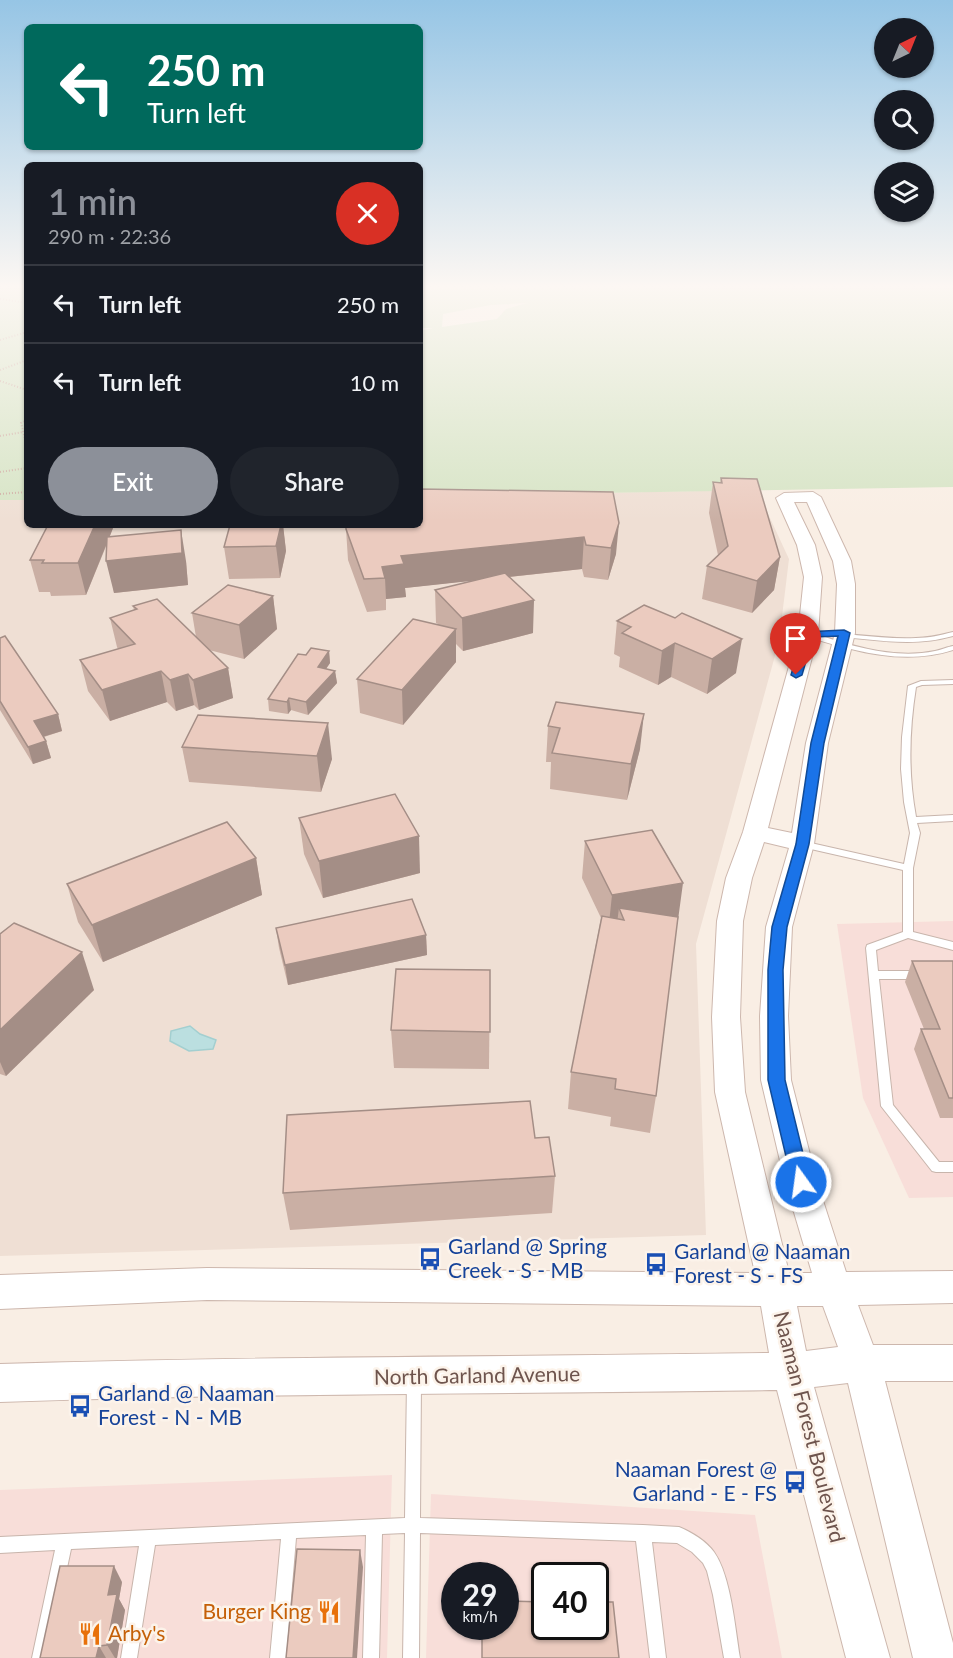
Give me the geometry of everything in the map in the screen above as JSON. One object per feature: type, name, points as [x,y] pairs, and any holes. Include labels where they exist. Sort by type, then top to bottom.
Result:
[{"type":"street","name":"Naaman Forest Boulevard","points":[[868,1658],[791,1371],[776,1290],[730,1092],[726,1017],[730,921],[739,878],[755,832],[808,634],[813,577],[812,561],[784,498],[813,497],[842,561],[846,584],[843,639],[817,743],[802,844],[780,927],[774,1016],[776,1080],[801,1182],[834,1288],[862,1363],[935,1658]]},
{"type":"street","points":[[755,832],[802,844]]},
{"type":"street","points":[[0,1292],[207,1284],[776,1290],[953,1287]]},
{"type":"street","name":"North Garland Avenue","points":[[0,1383],[181,1377],[414,1377],[791,1371],[862,1363],[953,1363]]},
{"type":"lane","points":[[808,634],[843,639],[898,642],[924,641],[953,634]]},
{"type":"lane","points":[[808,634],[843,639],[906,654],[943,652],[953,648]]},
{"type":"lane","points":[[908,934],[908,868],[915,833],[904,772],[904,744],[912,686],[953,682]]},
{"type":"lane","points":[[912,820],[953,818]]},
{"type":"lane","points":[[802,844],[908,868]]},
{"type":"lane","points":[[953,946],[908,934],[871,948],[887,1106],[936,1167],[953,1167]]},
{"type":"lane","points":[[874,975],[930,975]]},
{"type":"lane","points":[[411,1658],[414,1377]]},
{"type":"lane","points":[[0,1545],[411,1525],[679,1536],[696,1545],[711,1562],[732,1658]]},
{"type":"lane","points":[[371,1658],[374,1527]]},
{"type":"lane","points":[[278,1658],[289,1531]]},
{"type":"lane","points":[[643,1533],[658,1658]]},
{"type":"lane","points":[[129,1658],[148,1538]]},
{"type":"lane","points":[[40,1658],[65,1542]]},
{"type":"path","points":[[0,381],[24,389]]},
{"type":"path","points":[[24,422],[21,423],[24,436]]},
{"type":"path","points":[[0,436],[23,432]]},
{"type":"path","points":[[0,472],[24,469]]},
{"type":"path","points":[[0,494],[24,492]]},
{"type":"shaded area","points":[[757,490],[789,559],[779,641],[696,944],[706,1235],[0,1256],[0,500],[24,500],[24,528],[423,528],[423,496]]},
{"type":"shaded area","points":[[953,921],[953,1197],[909,1198],[863,1098],[837,924]]},
{"type":"shaded area","points":[[392,1475],[387,1658],[0,1658],[0,1490]]},
{"type":"shaded area","points":[[431,1494],[755,1515],[782,1658],[426,1658]]},
{"type":"green space","points":[[0,365],[24,365],[24,500],[0,500]]},
{"type":"green space","points":[[423,365],[953,365],[953,487],[423,496]]},
{"type":"water","points":[[190,1026],[200,1034],[216,1040],[213,1049],[189,1051],[170,1041],[171,1031]]},
{"type":"building","points":[[721,478],[757,479],[780,557],[757,581],[707,566],[728,546],[713,482],[722,483]]},
{"type":"building","points":[[423,489],[613,492],[619,523],[611,548],[586,545],[584,537],[401,556],[404,564],[382,567],[385,578],[364,579],[346,529],[423,528]]},
{"type":"building","points":[[46,528],[94,528],[78,563],[42,563],[44,560],[30,560]]},
{"type":"building","points":[[229,528],[280,528],[276,546],[224,547]]},
{"type":"building","points":[[181,530],[182,553],[106,561],[107,537]]},
{"type":"building","points":[[505,573],[534,600],[462,618],[435,590]]},
{"type":"building","points":[[228,585],[273,596],[239,625],[192,613]]},
{"type":"building","points":[[157,599],[228,668],[193,680],[188,674],[170,680],[161,671],[102,690],[80,660],[135,644],[110,618],[137,609],[133,606]]},
{"type":"building","points":[[644,605],[675,618],[682,613],[742,639],[712,659],[675,643],[662,651],[622,633],[631,627],[617,621]]},
{"type":"building","points":[[413,619],[456,629],[402,690],[357,679]]},
{"type":"building","points":[[5,636],[58,714],[34,721],[46,741],[28,747],[0,701],[0,638]]},
{"type":"building","points":[[311,648],[329,651],[318,667],[335,671],[306,702],[289,698],[287,702],[268,699],[298,654],[306,655]]},
{"type":"building","points":[[556,702],[644,714],[631,764],[552,753],[560,728],[548,726]]},
{"type":"building","points":[[198,715],[328,723],[317,756],[182,747]]},
{"type":"building","points":[[395,794],[419,836],[319,861],[299,818]]},
{"type":"building","points":[[227,822],[256,858],[92,925],[67,884]]},
{"type":"building","points":[[652,830],[683,883],[612,895],[585,841]]},
{"type":"building","points":[[412,899],[426,935],[285,965],[276,928]]},
{"type":"building","points":[[619,908],[678,917],[656,1096],[615,1089],[616,1079],[571,1072],[602,916],[624,920]]},
{"type":"building","points":[[14,923],[82,952],[0,1030],[0,934]]},
{"type":"building","points":[[912,961],[953,961],[953,1098],[949,1098],[921,1029],[940,1029]]},
{"type":"building","points":[[396,969],[490,970],[490,1032],[391,1030]]},
{"type":"building","points":[[530,1101],[535,1138],[549,1137],[555,1176],[283,1193],[287,1115]]},
{"type":"building","name":"Burger King","points":[[297,1549],[360,1550],[353,1658],[286,1658]]},
{"type":"building","name":"Arby's","points":[[60,1566],[114,1566],[108,1595],[117,1594],[107,1645],[99,1646],[96,1658],[40,1658]]},
{"type":"building","points":[[519,1601],[531,1602],[531,1640],[609,1640],[609,1602],[613,1602],[619,1658],[482,1658],[482,1640],[519,1640]]},
{"type":"place","name":"Garland @ Spring Creek - S - MB","points":[[430,1259]]},
{"type":"place","name":"Garland @ Naaman Forest - S - FS","points":[[656,1264]]},
{"type":"place","name":"Garland @ Naaman Forest - N - MB","points":[[80,1406]]},
{"type":"place","name":"Naaman Forest @ Garland - E - FS","points":[[795,1482]]},
{"type":"place","name":"Burger King","points":[[329,1612]]},
{"type":"place","name":"Arby's","points":[[90,1634]]},
{"type":"route","points":[[796,675],[808,634],[844,633],[817,743],[802,844],[780,927],[775,970],[776,1080],[801,1182]]}]
